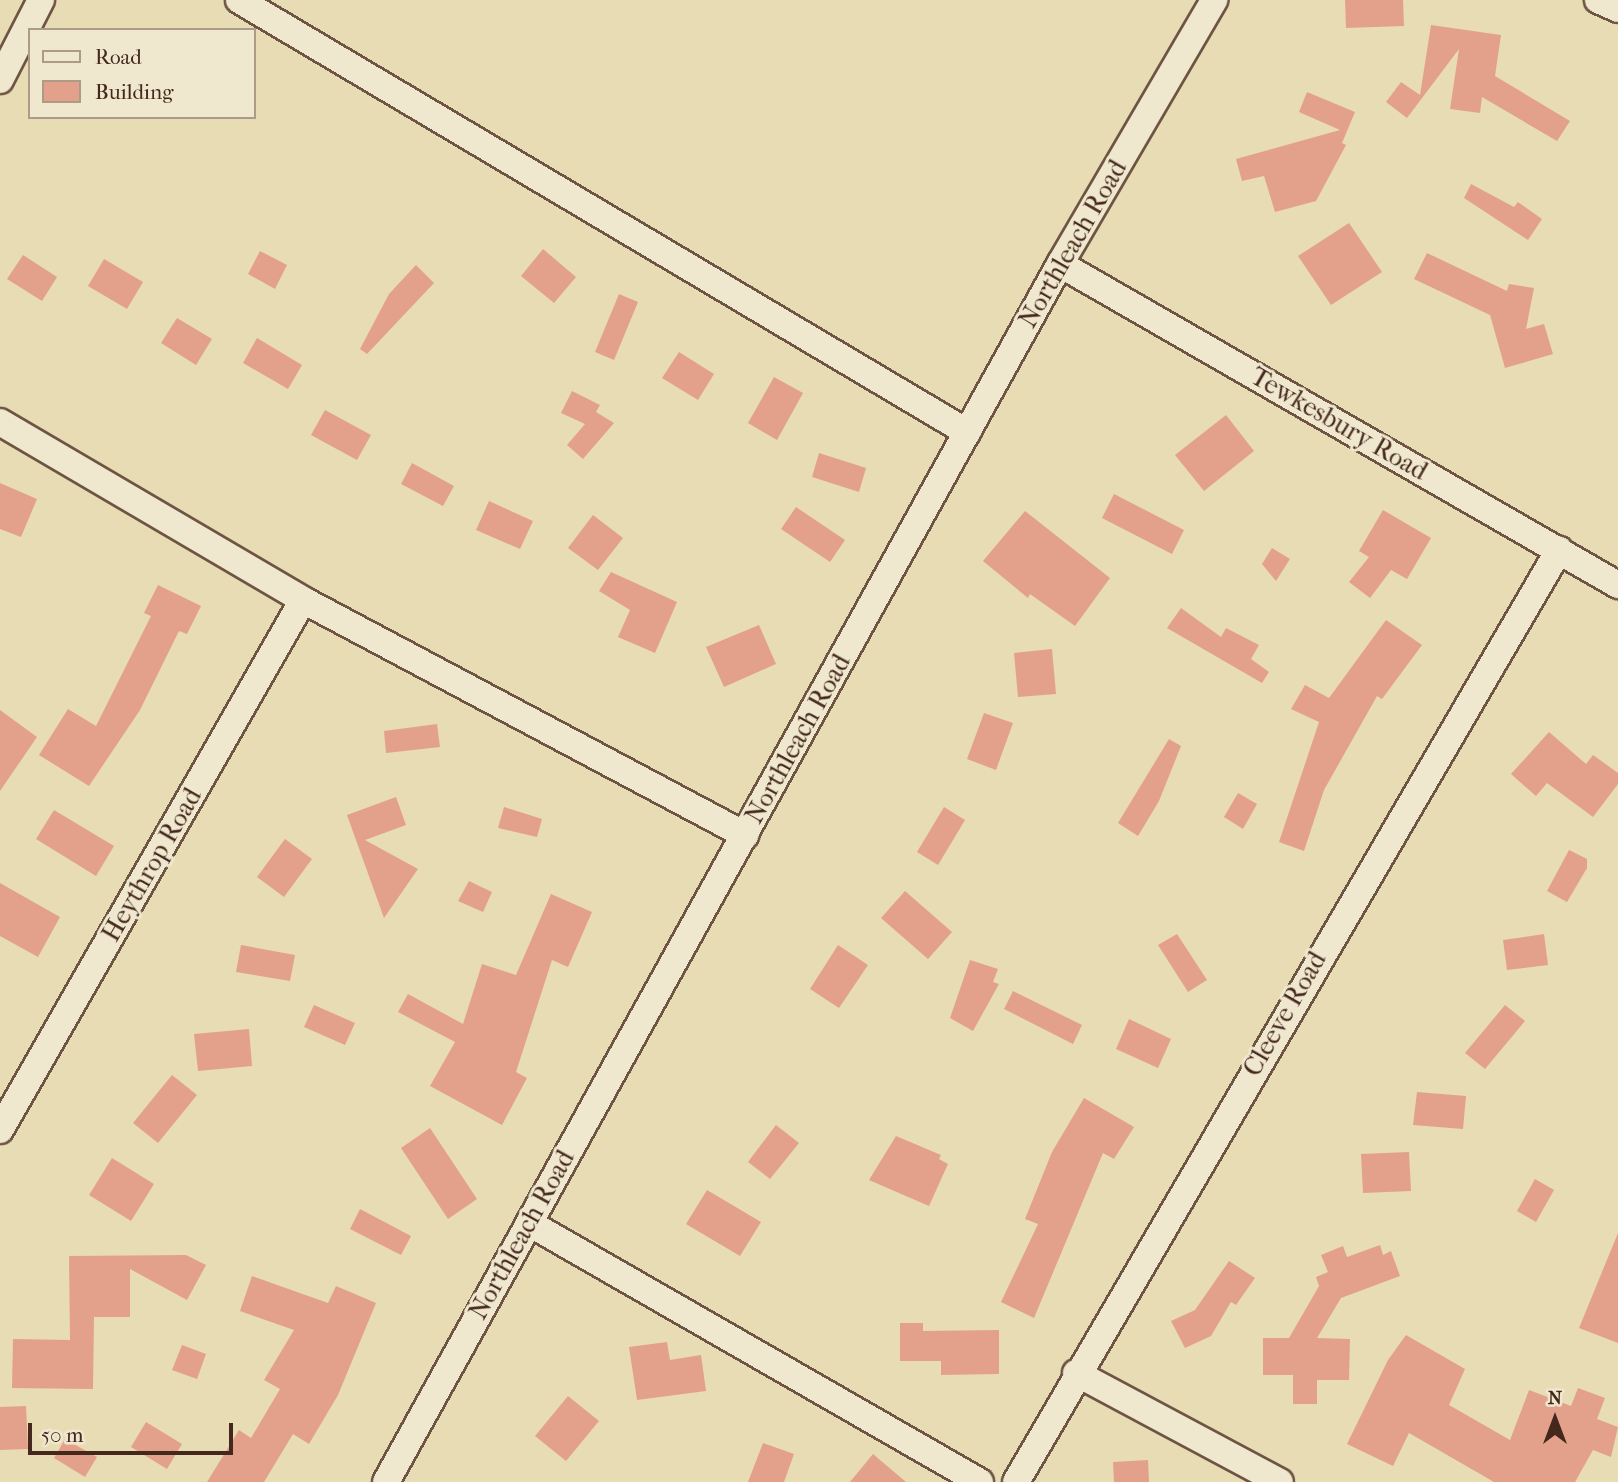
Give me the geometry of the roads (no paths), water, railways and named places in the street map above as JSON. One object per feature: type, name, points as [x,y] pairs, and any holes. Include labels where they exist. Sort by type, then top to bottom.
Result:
[{"type":"street","points":[[0,80],[41,0]]},
{"type":"street","points":[[239,0],[967,432]]},
{"type":"street","name":"Northleach Road","points":[[386,1482],[1060,264],[1214,0]]},
{"type":"street","points":[[1598,0],[1618,9]]},
{"type":"street","name":"Tewkesbury Road","points":[[1060,264],[1618,585]]},
{"type":"street","points":[[0,422],[303,600],[745,835]]},
{"type":"street","name":"Cleeve Road","points":[[1016,1482],[1076,1373],[1559,550]]},
{"type":"street","name":"Heythrop Road","points":[[0,1130],[303,600]]},
{"type":"street","points":[[529,1223],[980,1482]]},
{"type":"street","points":[[1076,1373],[1280,1482]]}]
